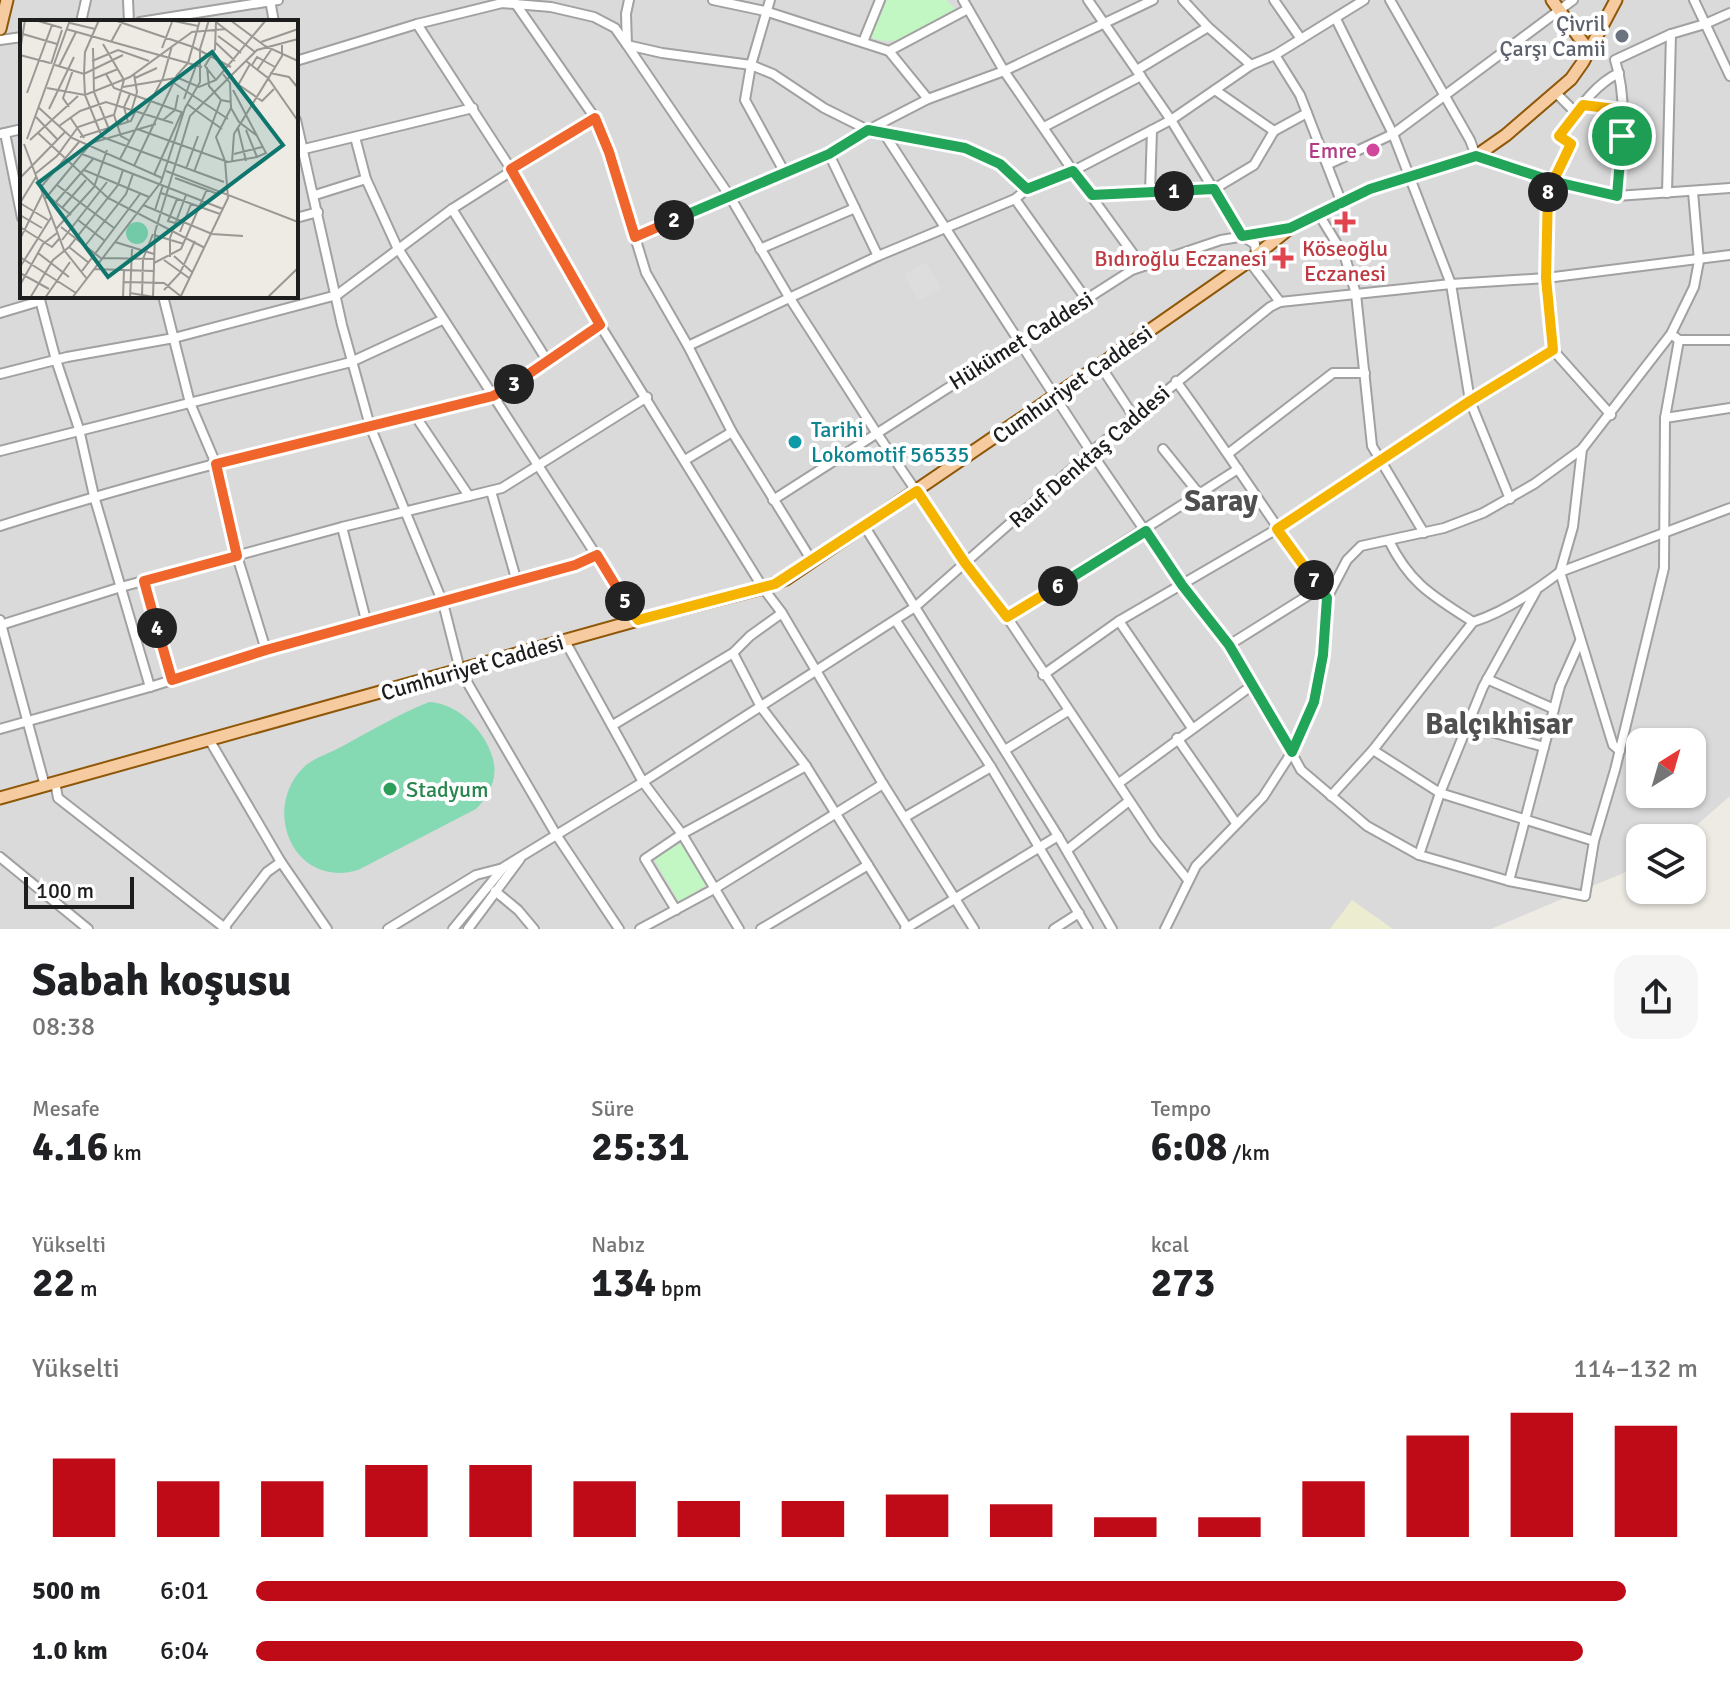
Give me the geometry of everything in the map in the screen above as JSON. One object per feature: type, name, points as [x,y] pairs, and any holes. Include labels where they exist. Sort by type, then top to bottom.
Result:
[{"type":"main road","points":[[0,29],[7,0]]},
{"type":"main road","name":"Cumhuriyet Caddesi","points":[[0,798],[763,588],[786,579],[1055,397],[1290,228],[1341,201],[1410,175],[1476,156],[1506,135],[1577,71],[1612,1]]},
{"type":"main road","points":[[1556,5],[1589,51]]},
{"type":"street","points":[[81,20],[86,0]]},
{"type":"street","points":[[128,0],[129,20]]},
{"type":"street","points":[[627,45],[629,0]]},
{"type":"street","points":[[713,0],[765,11],[889,51],[928,99]]},
{"type":"street","points":[[770,0],[751,65],[745,100],[785,173]]},
{"type":"street","points":[[863,42],[880,0]]},
{"type":"street","points":[[963,0],[1004,71],[1142,266]]},
{"type":"street","points":[[1088,0],[1171,120],[1242,236],[1253,240],[1253,257],[1280,302]]},
{"type":"street","points":[[635,237],[829,154],[928,99],[1004,71],[1153,0]]},
{"type":"street","points":[[1183,0],[1251,65]]},
{"type":"street","points":[[1274,0],[1301,39]]},
{"type":"street","points":[[688,346],[878,256],[1015,199],[1027,189],[1073,171],[1171,120],[1251,65],[1275,55],[1364,0]]},
{"type":"street","points":[[1390,0],[1470,140],[1476,156],[1552,181],[1617,196],[1730,188]]},
{"type":"street","points":[[1329,164],[1393,134],[1556,5],[1573,0]]},
{"type":"street","points":[[1694,0],[1730,76]]},
{"type":"street","points":[[168,20],[273,1]]},
{"type":"street","points":[[514,2],[595,118],[609,152],[646,273],[732,432],[812,561]]},
{"type":"street","points":[[298,60],[417,24],[502,3],[551,7],[594,17],[615,28],[729,195],[789,297],[876,432],[965,563],[1007,617],[1155,839],[1188,880]]},
{"type":"street","points":[[889,51],[968,9]]},
{"type":"street","points":[[1617,196],[1623,110],[1615,60],[1671,34],[1730,13]]},
{"type":"street","points":[[1336,19],[1393,134],[1451,284],[1470,401],[1510,499]]},
{"type":"street","points":[[417,24],[511,169],[600,325],[763,588],[782,613],[883,784],[974,929]]},
{"type":"street","points":[[1044,127],[1139,73],[1208,27]]},
{"type":"street","points":[[1667,193],[1671,34]]},
{"type":"street","points":[[0,40],[20,37]]},
{"type":"street","points":[[627,45],[751,65],[773,74],[824,108],[868,130],[965,148],[1000,164],[1027,189]]},
{"type":"street","points":[[1275,55],[1307,113],[1341,201]]},
{"type":"street","points":[[1611,415],[1553,350],[1546,278],[1546,199],[1571,144],[1559,136],[1607,79],[1619,73]]},
{"type":"street","points":[[1215,90],[1274,131]]},
{"type":"street","points":[[1555,92],[1576,113]]},
{"type":"street","points":[[1583,105],[1623,110]]},
{"type":"street","points":[[473,108],[300,150],[315,195],[351,362],[370,426],[443,603],[460,670],[557,836],[619,929]]},
{"type":"street","points":[[1092,195],[1214,189],[1254,165],[1274,131],[1307,113]]},
{"type":"street","points":[[0,374],[174,338],[337,295],[397,247],[452,209],[595,118]]},
{"type":"street","points":[[1150,192],[1152,130]]},
{"type":"street","points":[[2,134],[20,207]]},
{"type":"street","points":[[885,135],[1091,452],[1182,585],[1229,645],[1301,770],[1367,826],[1419,855],[1509,881],[1585,896],[1594,841],[1660,589],[1666,531],[1665,418],[1675,337],[1694,287],[1699,261],[1693,192]]},
{"type":"street","points":[[355,137],[366,179],[397,247],[638,620]]},
{"type":"street","points":[[829,154],[878,256]]},
{"type":"street","points":[[315,195],[366,179]]},
{"type":"street","points":[[1015,199],[1086,299]]},
{"type":"street","points":[[760,249],[855,208]]},
{"type":"street","points":[[452,209],[548,362]]},
{"type":"street","points":[[298,217],[318,212]]},
{"type":"street","points":[[1318,213],[1345,257],[1356,294],[1372,446],[1424,533]]},
{"type":"street","name":"Hükümet Caddesi","points":[[773,500],[1142,266],[1195,247],[1290,228]]},
{"type":"street","name":"Rauf Denktaş Caddesi","points":[[453,929],[504,867],[643,782],[915,607],[1091,452],[1260,313],[1280,302],[1451,284],[1546,278],[1730,255]]},
{"type":"street","points":[[0,313],[40,298],[150,687]]},
{"type":"street","points":[[164,298],[190,403],[216,464],[237,556],[266,650]]},
{"type":"street","points":[[0,451],[351,362],[442,320]]},
{"type":"street","points":[[0,526],[94,496],[493,396],[600,325]]},
{"type":"street","points":[[1675,337],[1730,340]]},
{"type":"street","points":[[1165,929],[1188,880],[1207,853],[1263,797],[1292,752],[1320,680],[1327,598],[1353,552],[1371,543],[1464,522],[1510,499],[1582,449],[1675,337]]},
{"type":"street","points":[[1043,675],[1119,621],[1277,529],[1553,350]]},
{"type":"street","points":[[1100,365],[1134,417]]},
{"type":"street","points":[[1229,453],[1333,373],[1365,373]]},
{"type":"street","points":[[1176,381],[1327,598]]},
{"type":"street","points":[[281,862],[267,872],[224,928],[58,798],[50,784],[28,719],[1,623],[342,527],[502,488],[647,397]]},
{"type":"street","points":[[1665,418],[1730,408]]},
{"type":"street","points":[[414,414],[469,496]]},
{"type":"street","points":[[685,460],[732,432]]},
{"type":"street","points":[[1163,449],[1200,495]]},
{"type":"street","points":[[1582,449],[1573,527],[1560,572],[1613,745],[1620,751]]},
{"type":"street","points":[[1007,617],[1146,531],[1238,469]]},
{"type":"street","points":[[491,491],[517,582]]},
{"type":"street","points":[[1331,796],[1373,750],[1473,622],[1536,590],[1560,572],[1730,508]]},
{"type":"street","points":[[342,527],[367,624]]},
{"type":"street","points":[[865,527],[1067,850],[1112,929]]},
{"type":"street","points":[[1389,541],[1399,561],[1417,583],[1473,622]]},
{"type":"street","points":[[0,729],[150,687],[266,650],[517,582],[575,565],[597,555]]},
{"type":"street","points":[[144,581],[172,680]]},
{"type":"street","points":[[1229,645],[1320,588]]},
{"type":"street","points":[[1419,855],[1440,793],[1487,679],[1536,590]]},
{"type":"street","points":[[613,725],[733,653],[750,636],[782,613]]},
{"type":"street","points":[[896,621],[991,767],[1088,929]]},
{"type":"street","points":[[1119,621],[1192,728]]},
{"type":"street","points":[[565,641],[643,782],[682,834],[739,929]]},
{"type":"street","points":[[1509,881],[1560,686],[1580,641]]},
{"type":"street","points":[[733,653],[761,707],[806,766],[906,929],[1058,836]]},
{"type":"street","points":[[1487,679],[1554,709]]},
{"type":"street","points":[[1119,783],[1254,684]]},
{"type":"street","points":[[1005,750],[1068,711]]},
{"type":"street","points":[[1467,725],[1544,747]]},
{"type":"street","points":[[1177,738],[1236,823]]},
{"type":"street","points":[[210,741],[281,862],[327,929]]},
{"type":"street","points":[[1373,750],[1440,793],[1594,841]]},
{"type":"street","points":[[676,910],[645,859],[682,834],[806,766]]},
{"type":"street","points":[[905,817],[991,767]]},
{"type":"street","points":[[640,929],[714,889],[883,784]]},
{"type":"street","points":[[1067,850],[1129,801]]},
{"type":"street","points":[[0,857],[88,929]]},
{"type":"street","name":"Rauf Denktaş Caddesi","points":[[468,929],[520,859]]},
{"type":"street","points":[[761,929],[868,865]]},
{"type":"street","points":[[388,929],[476,875],[504,867]]},
{"type":"street","points":[[491,882],[496,894],[518,910],[534,929]]},
{"type":"street","points":[[1054,929],[1079,913]]},
{"type":"shaded area","points":[[0,0],[1730,0],[1730,796],[1698,824],[1626,824],[1626,872],[1491,929],[0,929]]},
{"type":"shaded area","points":[[926,262],[941,288],[919,301],[904,275]]},
{"type":"green space","points":[[887,0],[946,0],[957,10],[915,34],[881,41],[871,37]]},
{"type":"green space","name":"Stadyum","points":[[429,702],[461,714],[486,742],[494,764],[494,777],[480,805],[358,870],[336,873],[316,868],[301,857],[291,842],[285,824],[285,804],[291,785],[303,768]]},
{"type":"green space","points":[[681,843],[706,885],[679,902],[654,859]]},
{"type":"green space","points":[[1352,900],[1393,929],[1330,929]]},
{"type":"place","name":"Çivril Çarşı Camii","points":[[1622,36]]},
{"type":"place","name":"Emre","points":[[1373,150]]},
{"type":"place","name":"Köseoğlu Eczanesi","points":[[1345,222]]},
{"type":"place","name":"Bıdıroğlu Eczanesi","points":[[1283,258]]},
{"type":"place","name":"Tarihi Lokomotif 56535","points":[[795,442]]},
{"type":"place","name":"Stadyum","points":[[390,789]]},
{"type":"district","name":"Saray","points":[[1221,501]]},
{"type":"district","name":"Balçıkhisar","points":[[1499,724]]},
{"type":"route","points":[[1622,136],[1617,196],[1552,181],[1476,156],[1370,189],[1290,228],[1242,236],[1214,189],[1092,195],[1073,171],[1027,189],[1000,164],[965,148],[868,130],[829,154],[635,237],[609,152],[595,118],[511,169],[600,325],[522,380],[493,396],[216,464],[237,556],[144,581],[172,680],[266,650],[575,565],[597,555],[638,620],[763,588],[786,579],[917,491],[965,563],[1007,617],[1146,531],[1182,585],[1229,645],[1292,752],[1320,680],[1327,598],[1277,529],[1553,350],[1546,278],[1546,199],[1552,181],[1571,144],[1559,136],[1583,105],[1623,110],[1622,136]]}]
